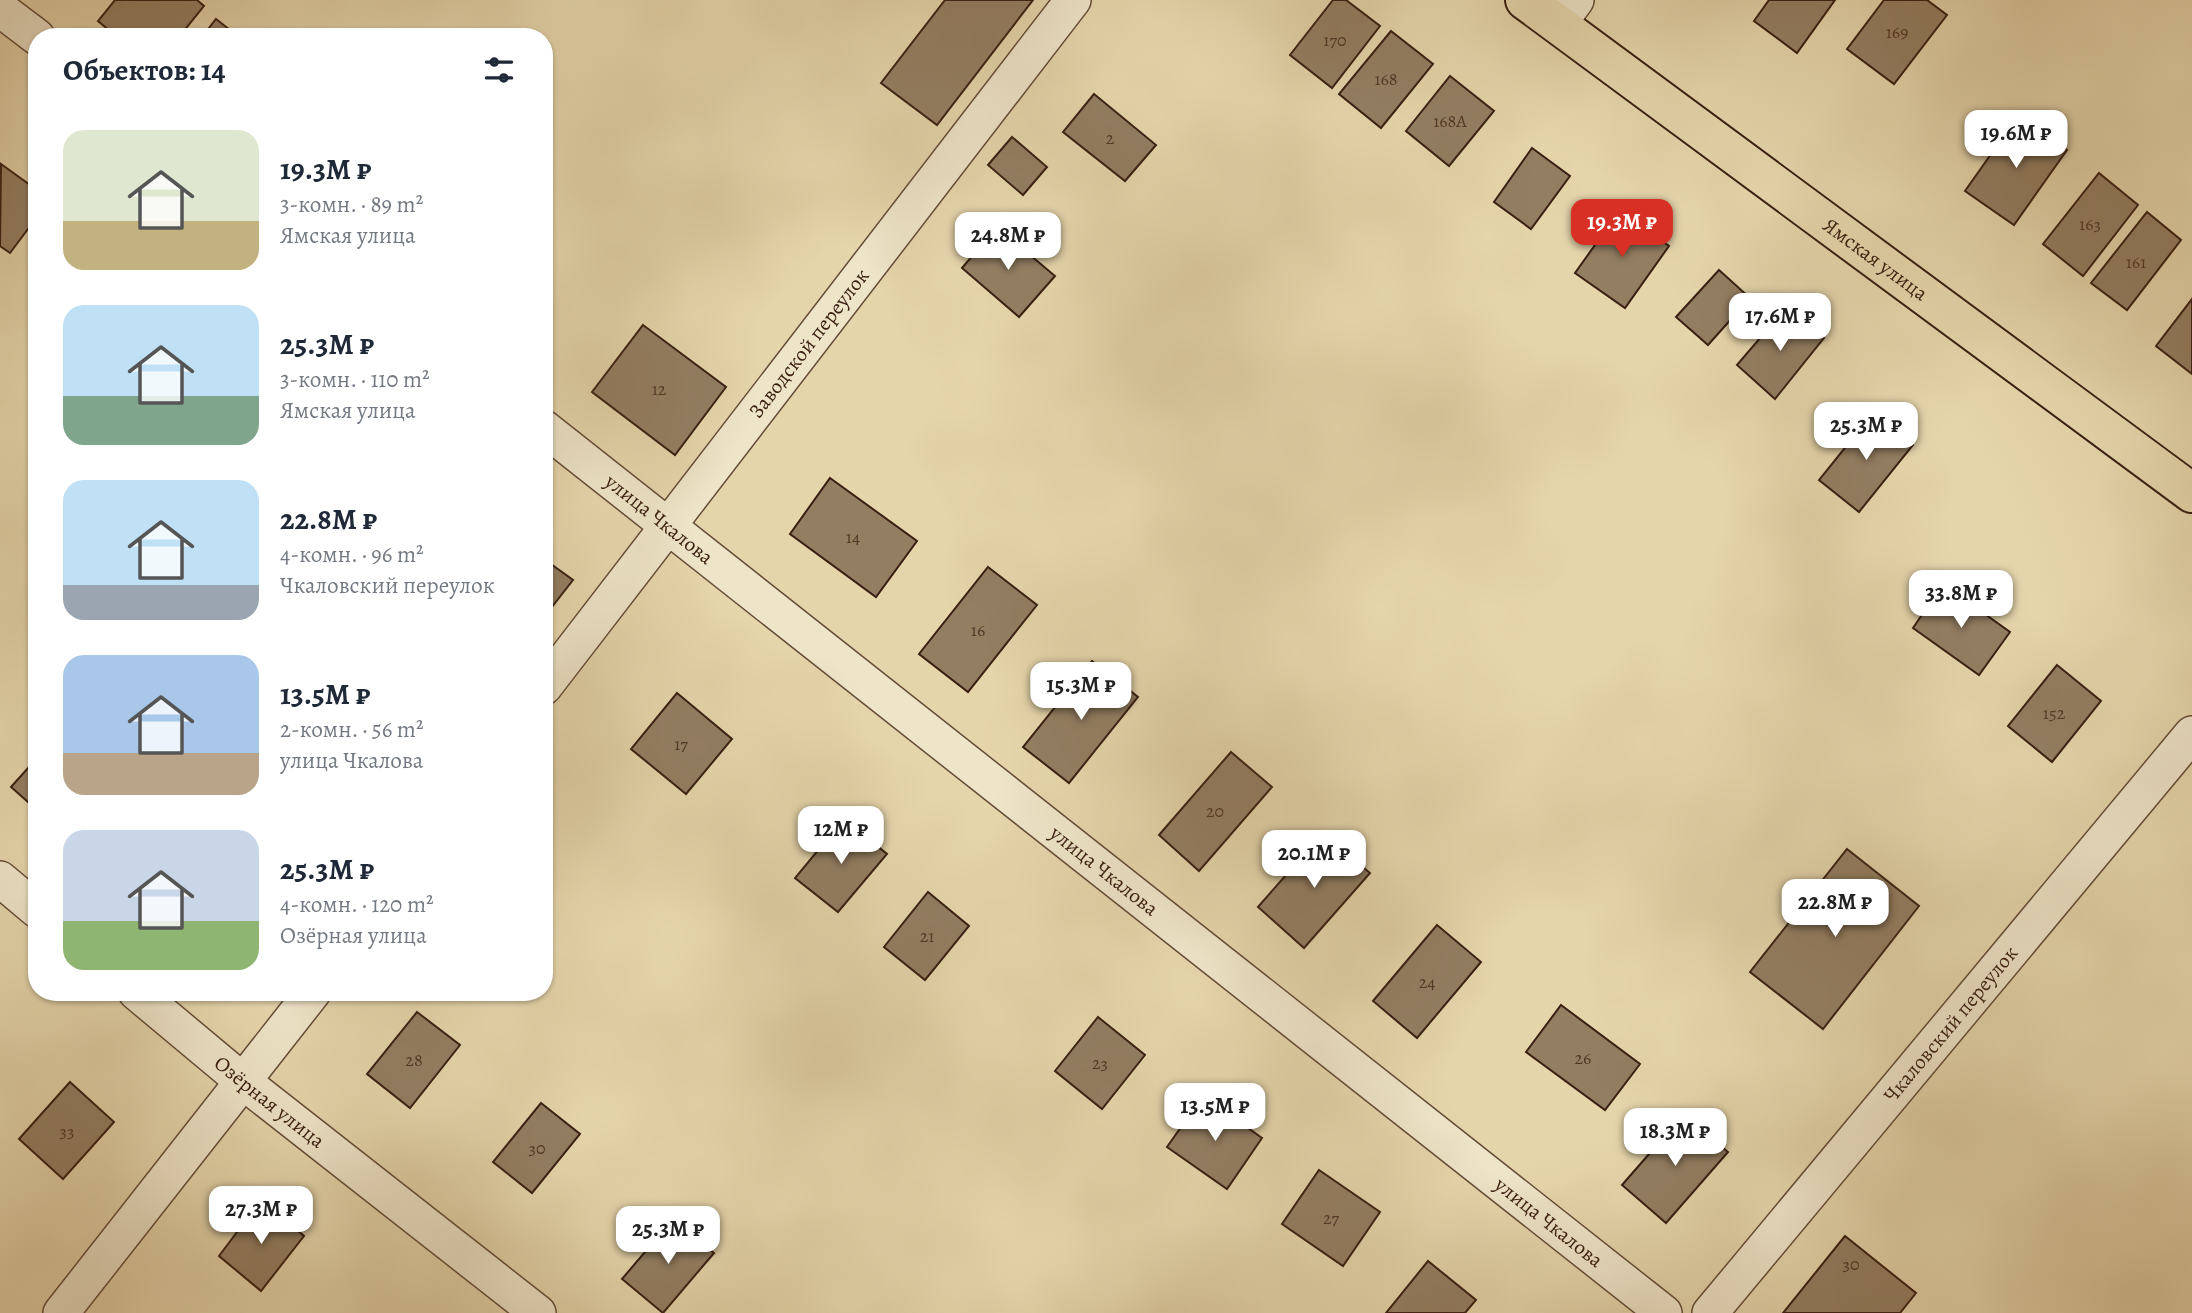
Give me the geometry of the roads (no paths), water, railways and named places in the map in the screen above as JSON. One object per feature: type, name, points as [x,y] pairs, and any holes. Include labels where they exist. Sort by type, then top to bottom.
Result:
[{"type":"highway","name":"Ямская улица","points":[[1525,0],[1568,12],[2192,493]]},
{"type":"street","name":"Заводской переулок","points":[[553,675],[1073,0]]},
{"type":"street","points":[[0,9],[28,30]]},
{"type":"street","name":"улица Чкалова","points":[[553,435],[668,523],[1664,1313]]},
{"type":"street","name":"Чкаловский переулок","points":[[1710,1313],[2192,734]]},
{"type":"street","points":[[0,879],[28,902]]},
{"type":"street","name":"Озёрная улица","points":[[147,1001],[245,1083],[538,1313]]},
{"type":"street","points":[[61,1313],[245,1083],[306,1001]]}]
